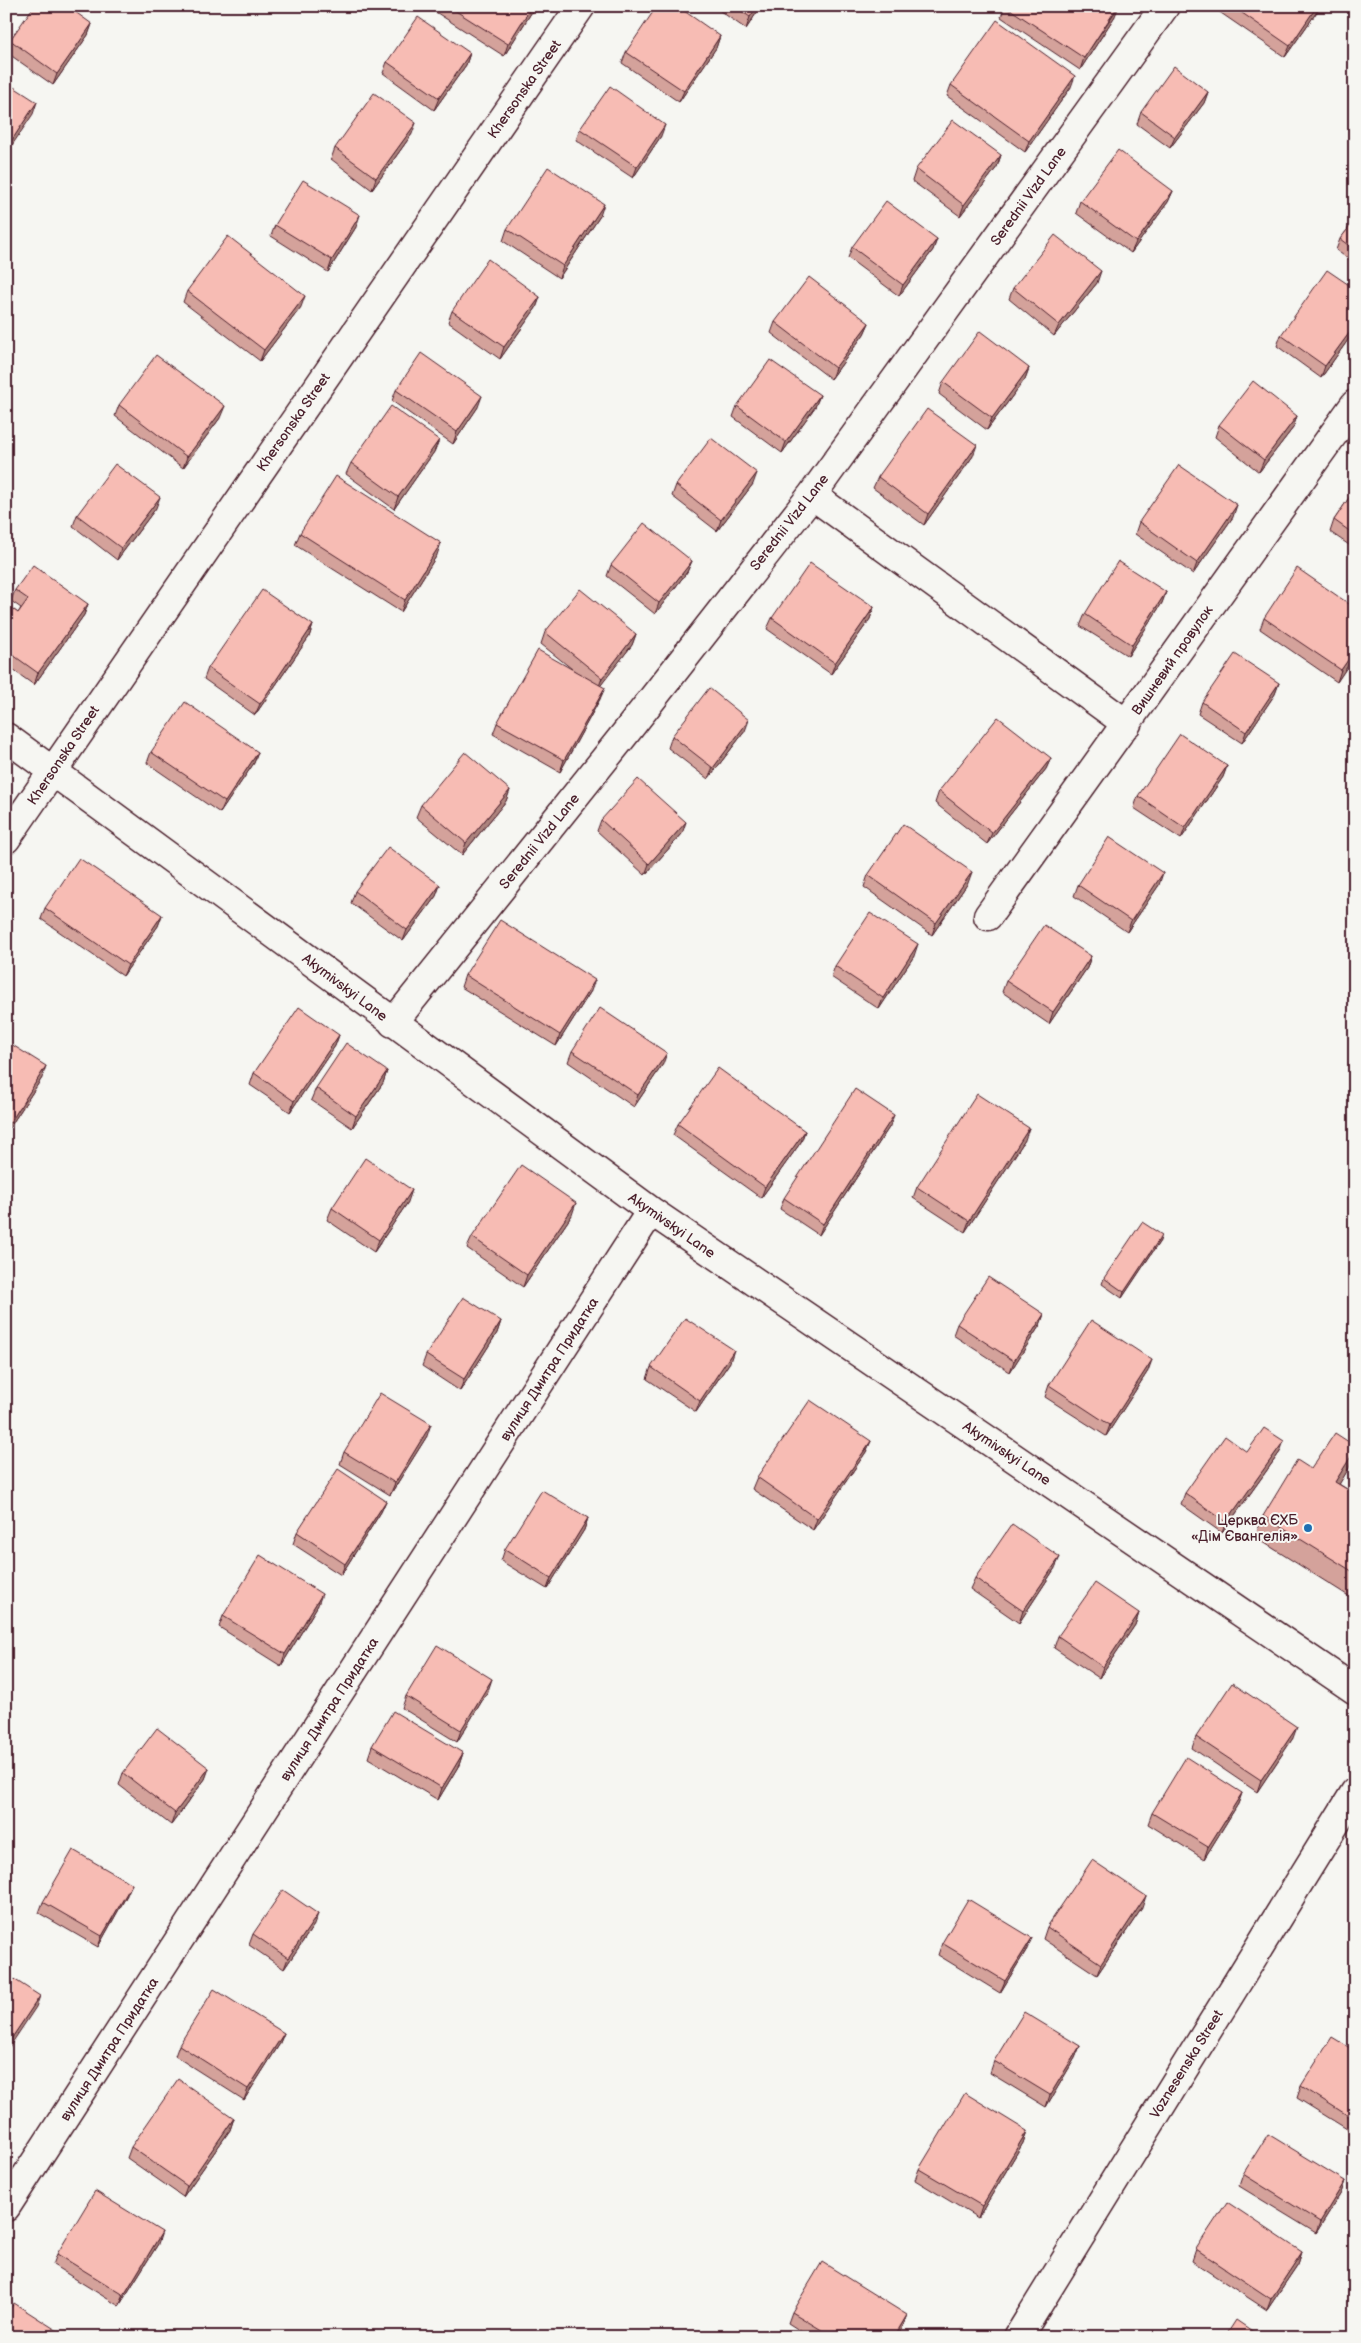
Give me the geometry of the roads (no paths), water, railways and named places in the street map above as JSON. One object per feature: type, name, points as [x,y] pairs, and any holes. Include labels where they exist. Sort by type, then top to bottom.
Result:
[{"type":"street","name":"Khersonska Street","points":[[6,839],[581,6]]},
{"type":"street","name":"Serednii Vizd Lane","points":[[393,1023],[624,735],[812,495],[1165,6]]},
{"type":"street","name":"Вишневий провулок","points":[[988,916],[1355,404]]},
{"type":"street","points":[[812,495],[1127,724]]},
{"type":"street","name":"Akymivskyi Lane","points":[[6,737],[651,1211],[1355,1690]]},
{"type":"street","name":"вулиця Дмитра Придатка","points":[[6,2207],[651,1211]]},
{"type":"street","name":"Voznesenska Street","points":[[1018,2337],[1355,1792]]},
{"type":"place","name":"Церква ЄХБ «Дім Євангелія»","points":[[1308,1528]]}]
